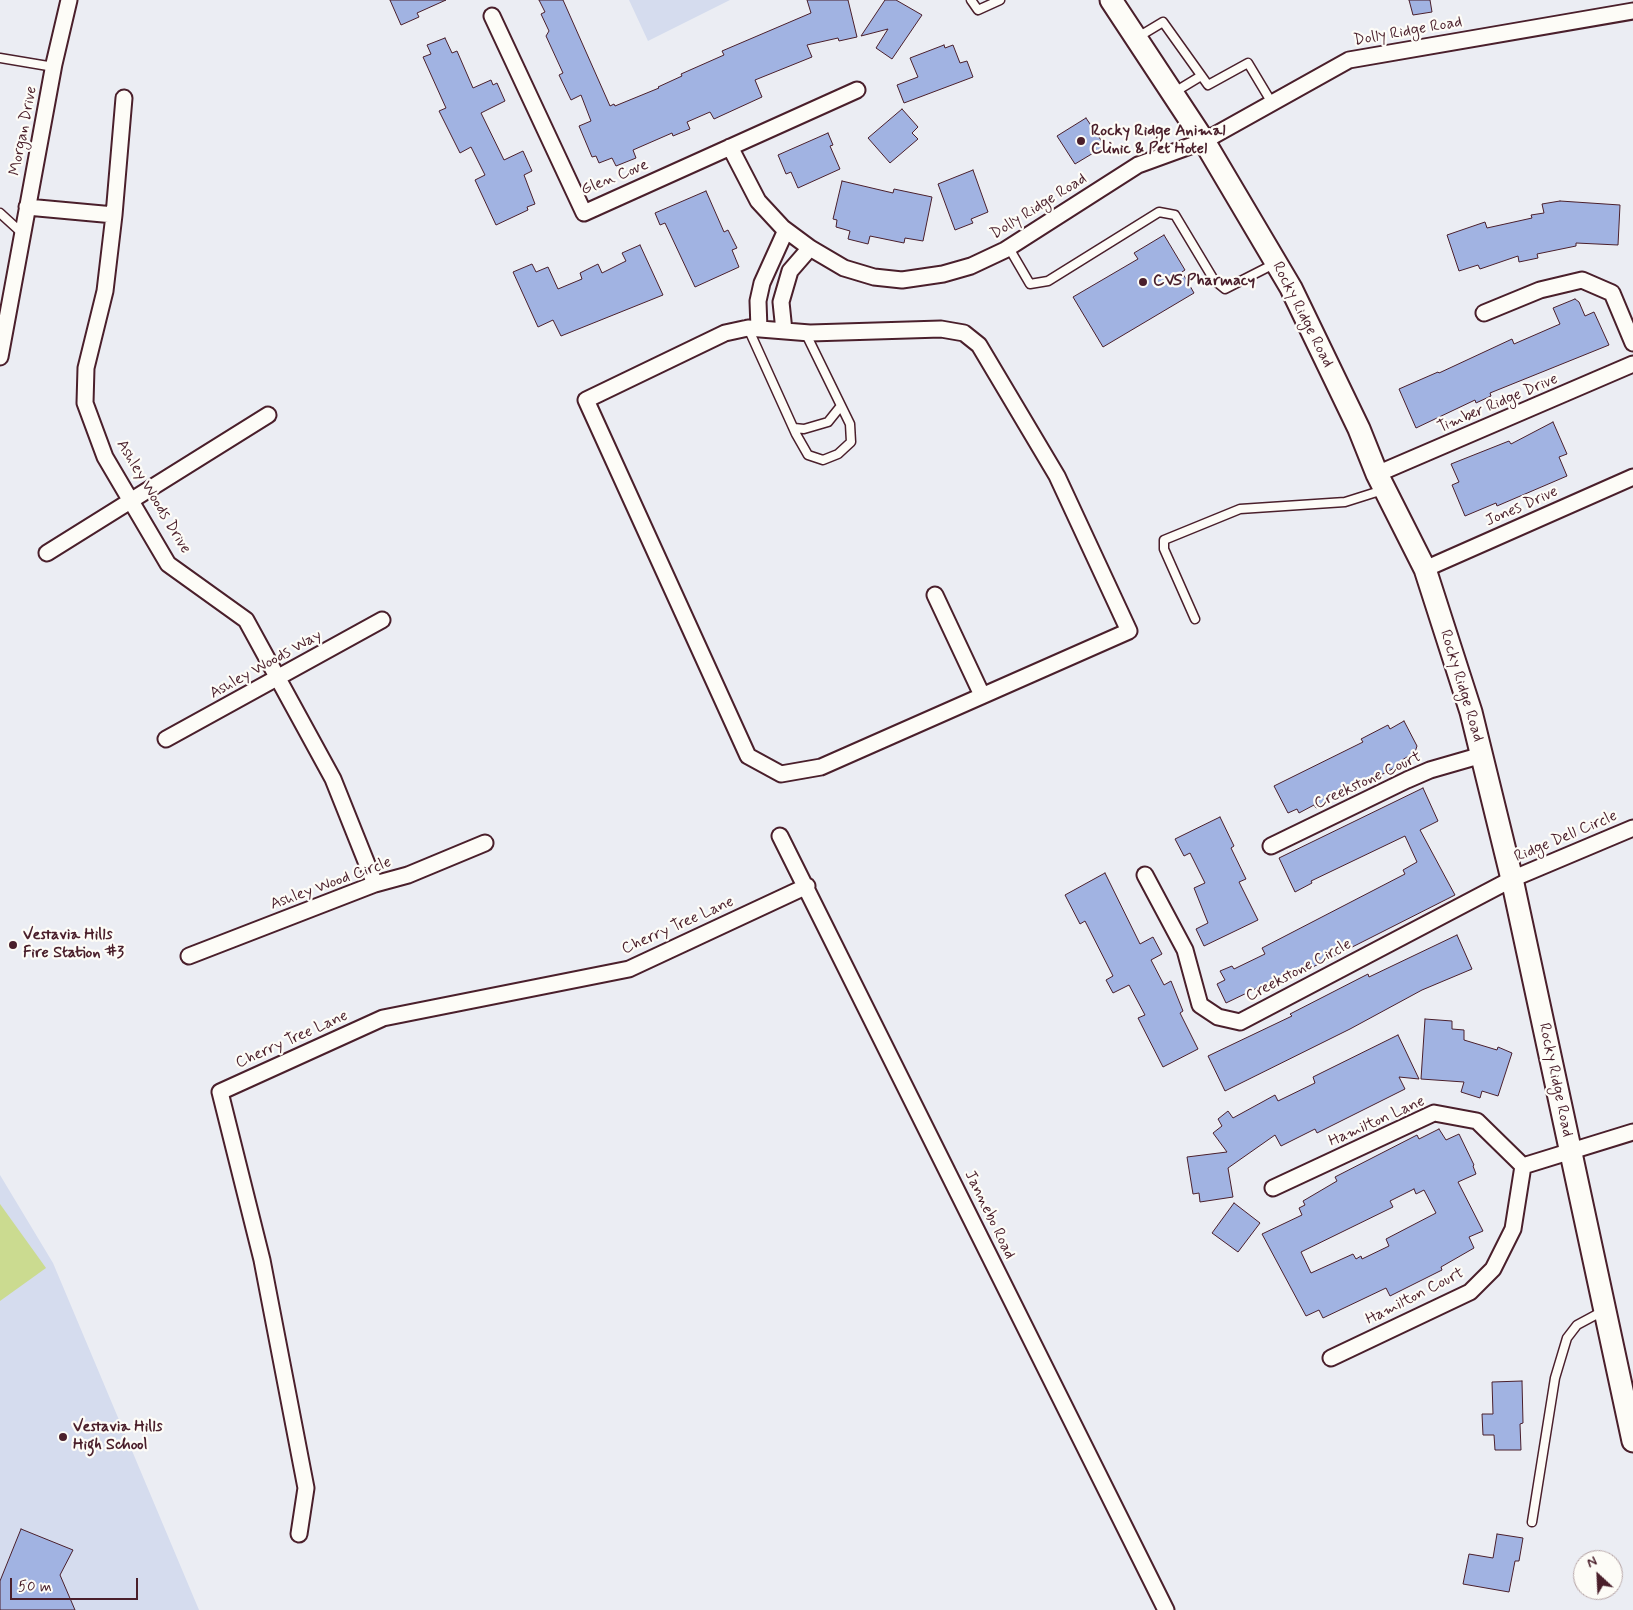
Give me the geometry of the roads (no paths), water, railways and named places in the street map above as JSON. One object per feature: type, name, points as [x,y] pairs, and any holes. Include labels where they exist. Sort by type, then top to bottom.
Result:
[{"type":"main road","name":"Rocky Ridge Road","points":[[1111,0],[1204,141],[1291,288],[1359,429],[1381,482],[1425,569],[1471,712],[1512,879],[1605,1310],[1630,1409],[1633,1441]]},
{"type":"street","name":"Morgan Drive","points":[[0,357],[54,67],[69,0]]},
{"type":"street","name":"Dolly Ridge Road","points":[[730,147],[758,201],[786,230],[810,248],[844,268],[874,277],[902,280],[943,274],[971,266],[1009,248],[1138,165],[1204,141],[1349,60],[1633,11]]},
{"type":"street","name":"Glen Cove","points":[[492,16],[584,213],[857,90]]},
{"type":"street","name":"Ashley Woods Drive","points":[[124,98],[114,215],[105,291],[86,368],[85,403],[105,457],[168,564],[246,620],[333,779],[374,884]]},
{"type":"street","points":[[27,207],[114,215]]},
{"type":"street","points":[[754,328],[762,283],[786,230]]},
{"type":"street","points":[[784,331],[782,302],[790,271],[810,248]]},
{"type":"street","points":[[1484,313],[1540,290],[1582,280],[1612,293],[1633,343]]},
{"type":"street","points":[[754,328],[805,332],[941,328],[964,333],[980,345],[1057,476],[1129,631],[821,767],[781,774],[748,756],[586,400],[724,333],[754,328]]},
{"type":"street","name":"Timber Ridge Drive","points":[[1381,482],[1633,364]]},
{"type":"street","points":[[47,552],[268,415]]},
{"type":"street","name":"Jones Drive","points":[[1425,569],[1633,477]]},
{"type":"street","points":[[935,595],[982,696]]},
{"type":"street","name":"Ashley Woods Way","points":[[166,739],[279,679],[382,620]]},
{"type":"street","name":"Creekstone Court","points":[[1271,846],[1430,770],[1482,756]]},
{"type":"street","name":"Ridge Dell Circle","points":[[1512,879],[1633,828]]},
{"type":"street","name":"Jannebo Road","points":[[780,836],[1166,1610]]},
{"type":"street","name":"Ashley Wood Circle","points":[[189,956],[374,884],[408,875],[485,843]]},
{"type":"street","name":"Creekstone Circle","points":[[1145,875],[1185,950],[1200,1005],[1218,1017],[1240,1022],[1512,879]]},
{"type":"street","name":"Cherry Tree Lane","points":[[299,1534],[306,1488],[262,1260],[220,1092],[383,1018],[629,969],[806,886]]},
{"type":"street","name":"Hamilton Lane","points":[[1274,1188],[1434,1113],[1477,1121],[1523,1166]]},
{"type":"street","points":[[1523,1166],[1571,1154],[1633,1132]]},
{"type":"street","name":"Hamilton Court","points":[[1332,1358],[1470,1292],[1493,1269],[1513,1229],[1523,1166]]},
{"type":"lane","points":[[971,0],[978,10],[1000,0]]},
{"type":"lane","points":[[1136,38],[1163,22],[1208,85],[1248,62],[1272,103]]},
{"type":"lane","points":[[0,58],[54,67]]},
{"type":"lane","points":[[1173,93],[1201,76]]},
{"type":"lane","points":[[1009,248],[1030,284],[1048,281],[1160,212],[1175,215],[1214,280],[1225,289],[1276,263]]},
{"type":"lane","points":[[0,213],[22,234]]},
{"type":"lane","points":[[754,328],[794,428],[808,455],[823,460],[838,454],[851,442],[850,424],[840,407],[805,332]]},
{"type":"lane","points":[[794,428],[804,429],[828,422],[840,407]]},
{"type":"lane","points":[[1195,618],[1164,549],[1164,540],[1240,509],[1345,502],[1381,482]]},
{"type":"lane","points":[[1532,1522],[1555,1378],[1565,1344],[1577,1325],[1605,1310]]},
{"type":"place","name":"Rocky Ridge Animal Clinic & Pet Hotel","points":[[1081,141]]},
{"type":"place","name":"CVS Pharmacy","points":[[1143,282]]},
{"type":"place","name":"Vestavia Hills Fire Station #3","points":[[13,945]]},
{"type":"place","name":"Vestavia Hills High School","points":[[63,1437]]}]
